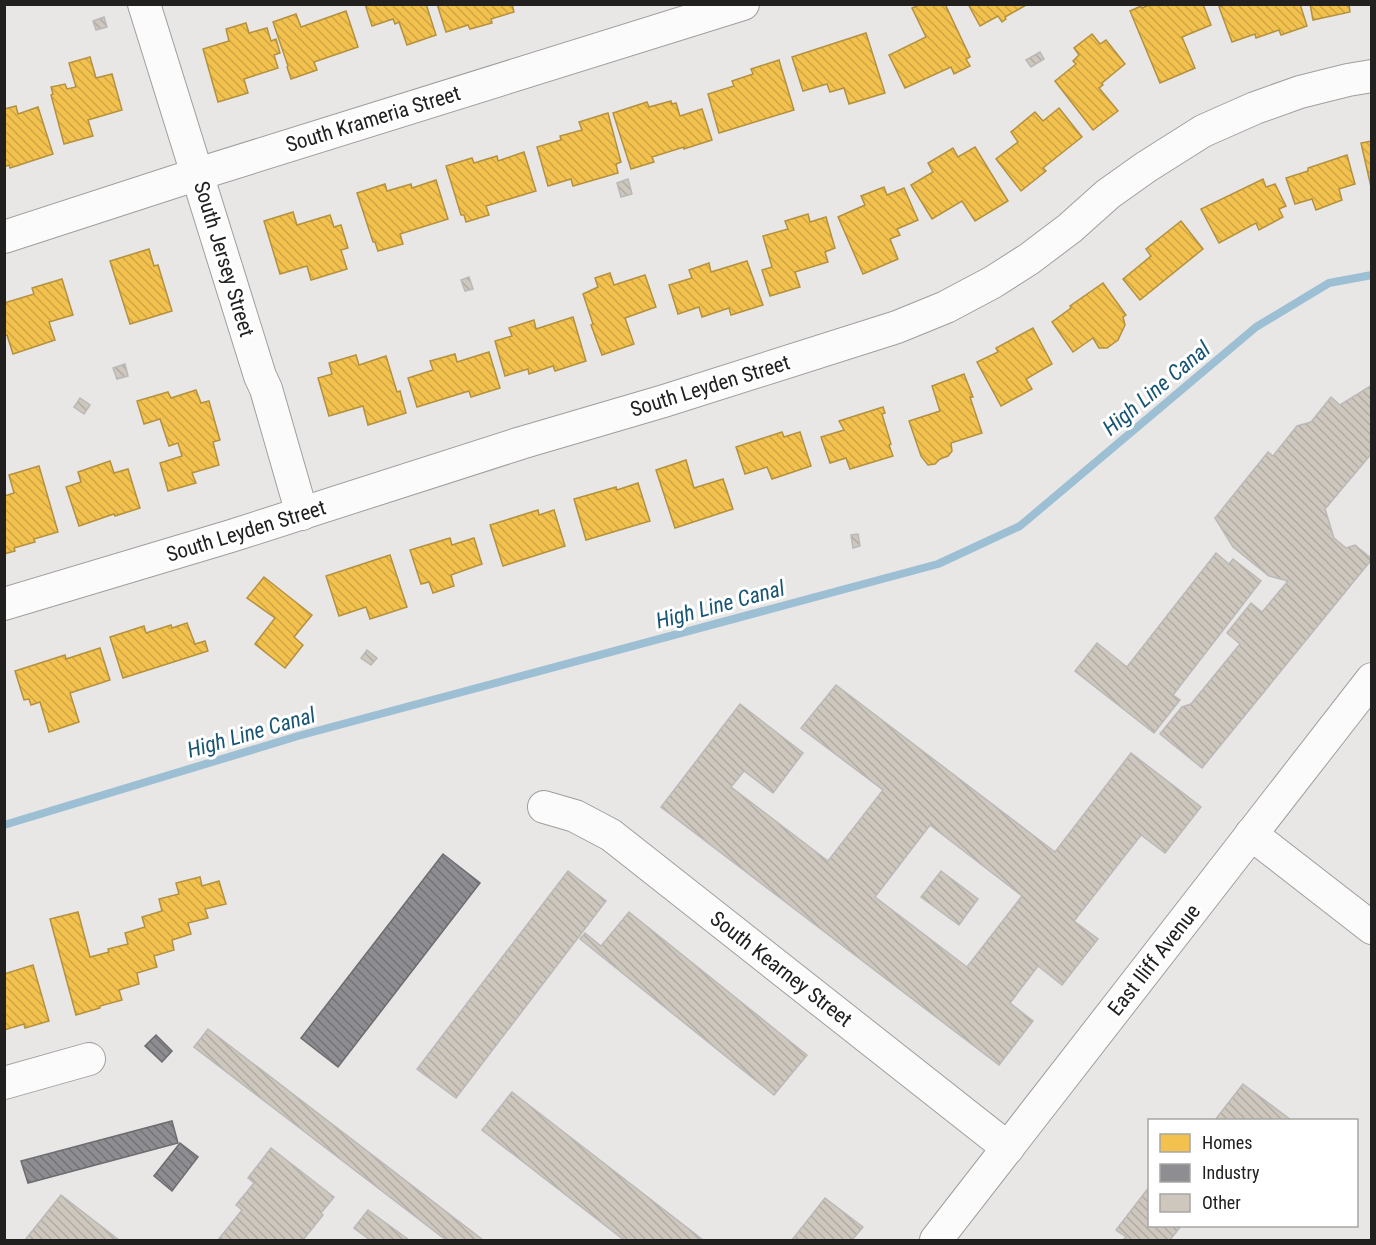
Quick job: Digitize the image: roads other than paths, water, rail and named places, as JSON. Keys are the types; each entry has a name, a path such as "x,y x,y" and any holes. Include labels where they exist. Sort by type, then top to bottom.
{"street":[{"name":"South Jersey Street","path":"144,4 266,389 302,514"},
{"name":"South Krameria Street","path":"4,237 742,4"},
{"name":"South Leyden Street","path":"4,604 302,514 521,443 664,401 897,327 946,307 1029,260 1108,194 1146,166 1203,131 1255,108 1300,92 1371,76"},
{"name":"East Iliff Avenue","path":"936,1240 1371,679"},
{"name":"South Kearney Street","path":"544,807 575,816 611,835 1008,1148"},
{"path":"1251,834 1371,928"},
{"path":"4,1083 89,1059"}],"waterway":[{"name":"High Line Canal","path":"4,825 298,736 938,564 1020,526 1256,327 1329,283 1372,275"}]}
